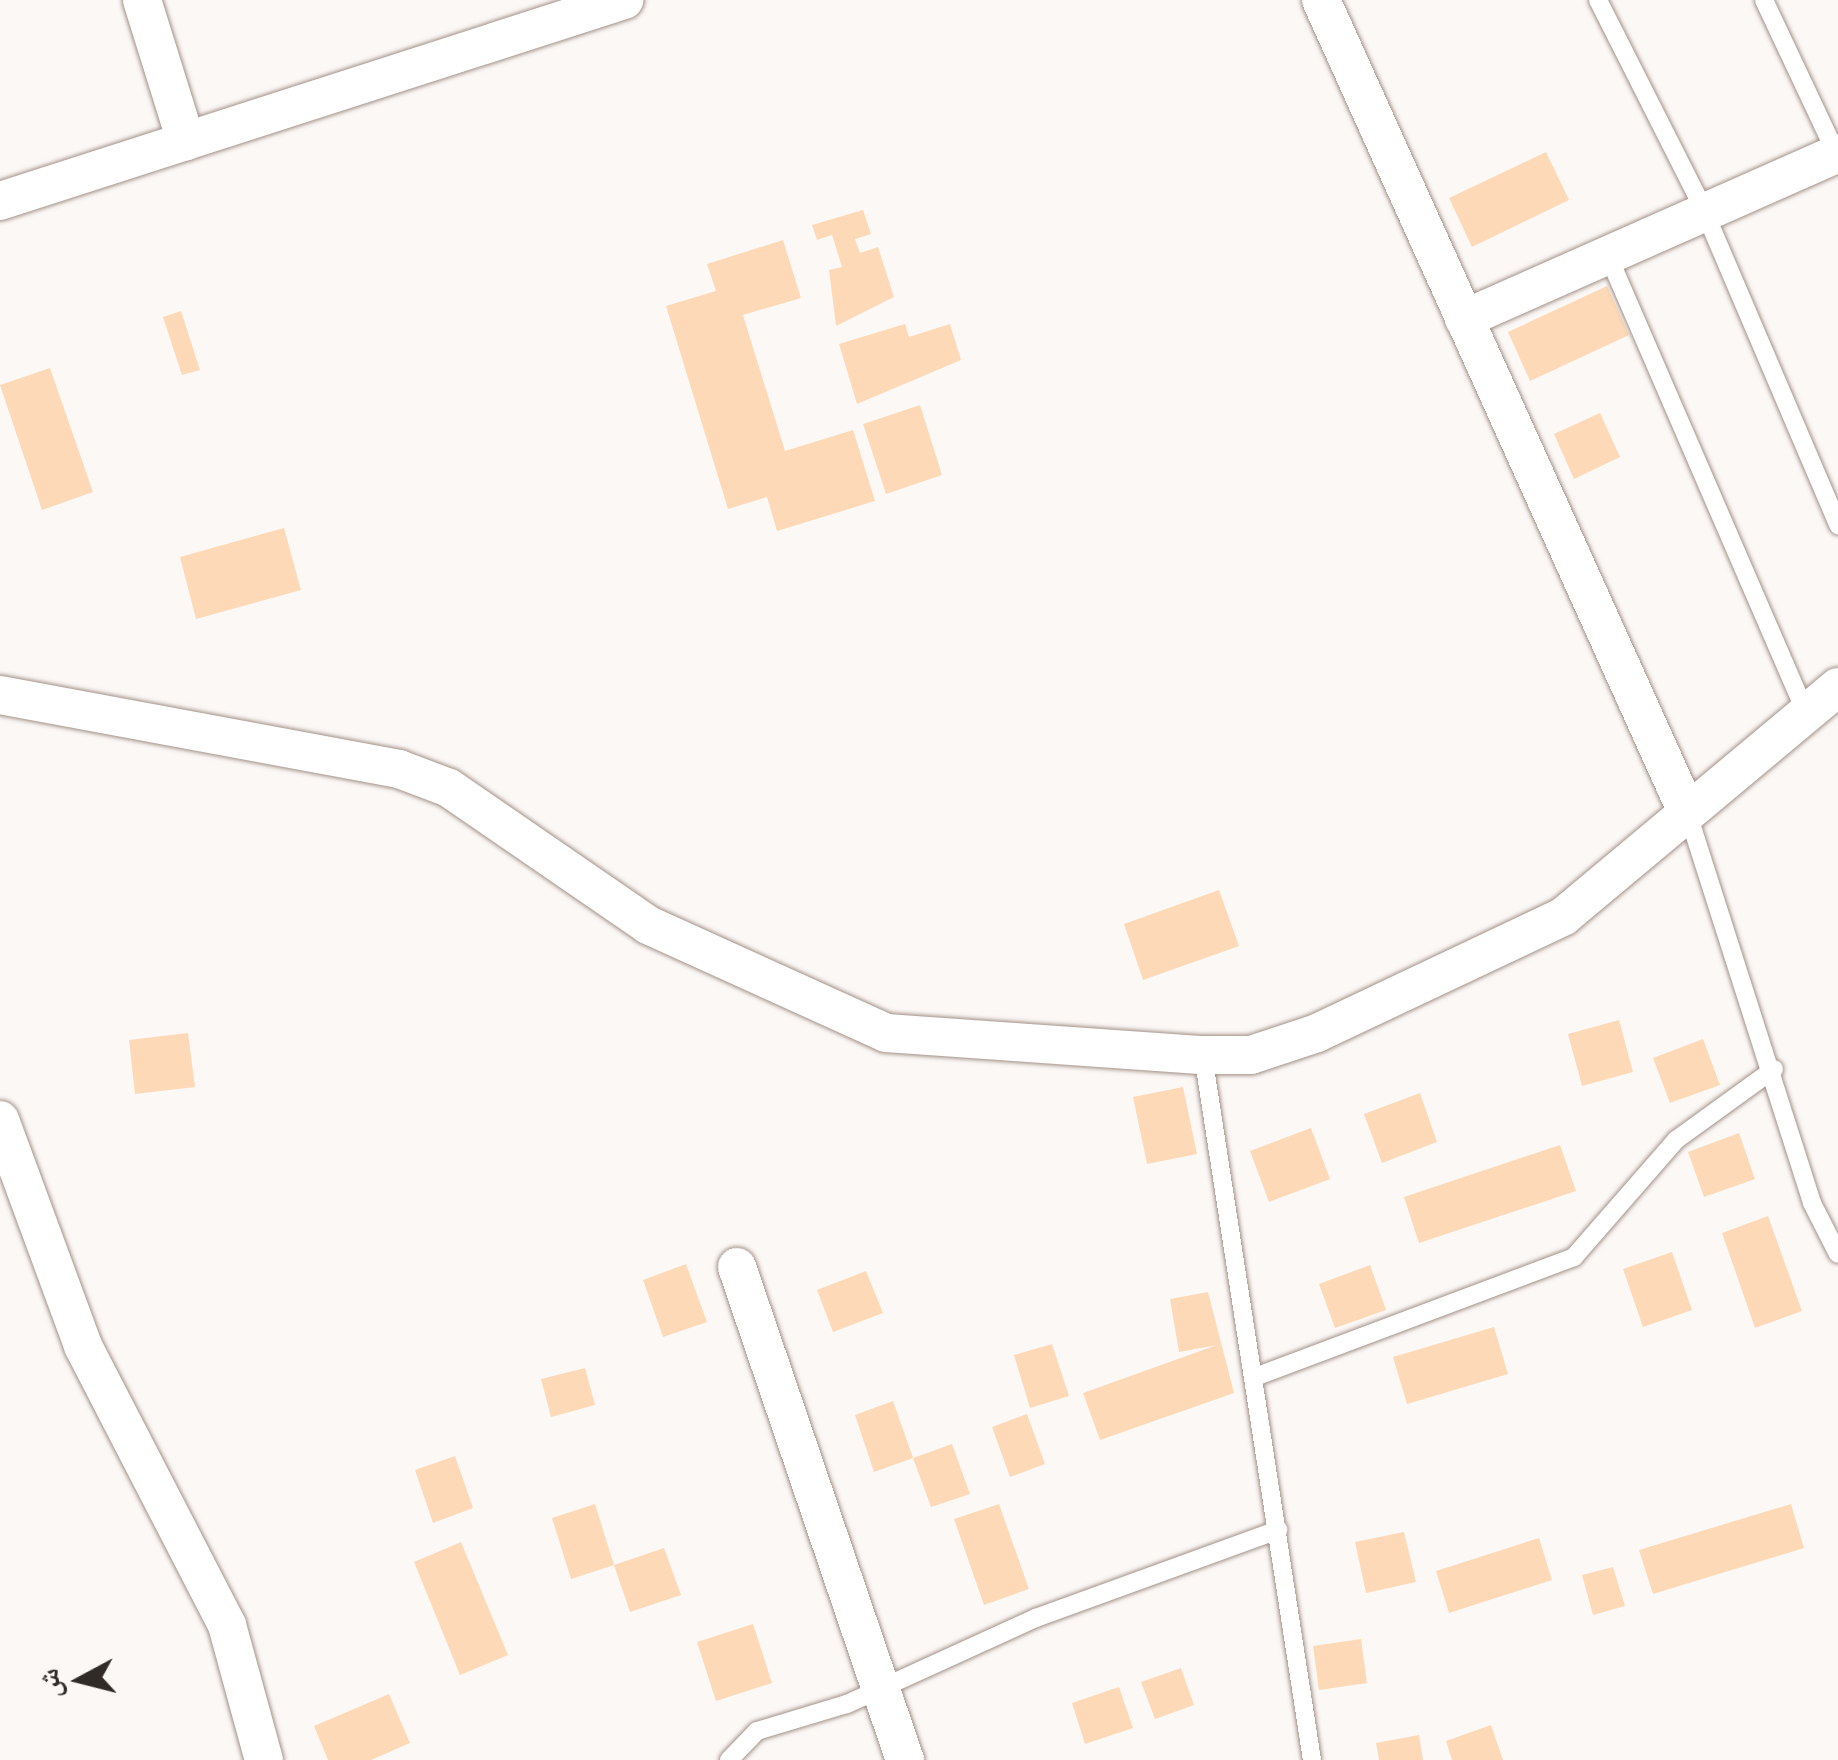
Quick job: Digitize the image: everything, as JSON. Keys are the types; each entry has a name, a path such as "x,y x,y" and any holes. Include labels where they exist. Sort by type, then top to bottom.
{"street":[{"path":"142,0 186,141"},
{"path":"0,201 624,0"},
{"path":"1320,0 1686,810"},
{"path":"1464,319 1703,208 1837,155"},
{"path":"0,695 399,769 449,788 648,925 886,1033 1203,1056 1251,1055 1317,1033 1564,916 1686,810 1838,687"},
{"path":"0,1120 84,1346 227,1624 247,1719 264,1760"},
{"path":"737,1267 905,1760"}],"lane":[{"path":"1598,0 1703,208 1838,525"},
{"path":"1764,0 1837,155"},
{"path":"1606,253 1806,713"},
{"path":"1686,810 1774,1069 1812,1203 1838,1254"},
{"path":"1203,1056 1256,1377 1312,1760"},
{"path":"1256,1377 1574,1257 1676,1140 1774,1069"},
{"path":"729,1760 757,1730 880,1688 1036,1618 1278,1530"},
{"path":"247,1719 277,1760"}],"building":[{"path":"1546,152 1569,200 1472,247 1449,198"},
{"path":"863,210 871,234 855,239 860,253 878,247 894,297 836,326 829,270 842,267 832,235 817,240 812,225"},
{"path":"783,240 801,298 743,315 785,451 853,430 875,501 777,531 767,497 728,509 666,306 716,291 707,264"},
{"path":"1607,286 1629,335 1530,381 1508,332"},
{"path":"181,311 200,370 182,375 163,317"},
{"path":"905,324 909,337 950,324 961,360 857,404 839,344"},
{"path":"50,368 93,492 42,510 0,385"},
{"path":"920,405 942,475 886,494 863,424"},
{"path":"1600,413 1620,457 1574,479 1554,434"},
{"path":"284,528 301,590 196,619 180,557"},
{"path":"1219,890 1239,946 1143,980 1124,924"},
{"path":"1619,1020 1633,1072 1582,1086 1568,1034"},
{"path":"188,1033 195,1087 135,1094 129,1040"},
{"path":"1703,1039 1720,1085 1670,1103 1653,1058"},
{"path":"1183,1087 1197,1154 1147,1164 1133,1097"},
{"path":"1420,1093 1437,1142 1382,1163 1364,1114"},
{"path":"1311,1128 1330,1179 1269,1202 1250,1151"},
{"path":"1739,1133 1755,1179 1704,1197 1688,1152"},
{"path":"1560,1145 1576,1191 1419,1243 1404,1197"},
{"path":"1768,1216 1802,1311 1755,1328 1722,1233"},
{"path":"1672,1252 1692,1310 1643,1327 1623,1269"},
{"path":"686,1264 707,1322 663,1337 643,1280"},
{"path":"1370,1265 1386,1310 1335,1328 1319,1284"},
{"path":"866,1271 883,1313 833,1332 817,1290"},
{"path":"1208,1292 1234,1393 1100,1440 1083,1393 1217,1345 1179,1352 1170,1299"},
{"path":"1494,1327 1508,1374 1407,1404 1393,1357"},
{"path":"1052,1344 1069,1396 1030,1408 1014,1355"},
{"path":"585,1368 595,1405 551,1417 541,1379"},
{"path":"893,1401 913,1458 874,1472 855,1415"},
{"path":"1027,1414 1045,1464 1010,1477 992,1427"},
{"path":"952,1444 970,1494 931,1507 913,1458"},
{"path":"455,1456 473,1508 433,1523 415,1470"},
{"path":"595,1504 614,1565 571,1579 552,1518"},
{"path":"999,1504 1029,1589 984,1605 954,1519"},
{"path":"1791,1504 1804,1548 1653,1594 1639,1550"},
{"path":"1404,1532 1416,1582 1366,1593 1355,1542"},
{"path":"1539,1538 1552,1580 1449,1613 1436,1571"},
{"path":"461,1542 508,1655 460,1675 414,1562"},
{"path":"664,1548 681,1595 630,1612 614,1565"},
{"path":"1613,1567 1625,1606 1593,1615 1582,1575"},
{"path":"753,1624 772,1683 716,1701 697,1642"},
{"path":"1361,1639 1367,1683 1319,1690 1313,1646"},
{"path":"1181,1668 1194,1705 1155,1719 1141,1682"},
{"path":"1119,1687 1133,1728 1085,1744 1072,1703"},
{"path":"389,1694 410,1743 371,1760 328,1760 314,1726"},
{"path":"1491,1725 1503,1760 1452,1760 1446,1741"},
{"path":"1419,1735 1423,1760 1379,1760 1376,1743"}]}
